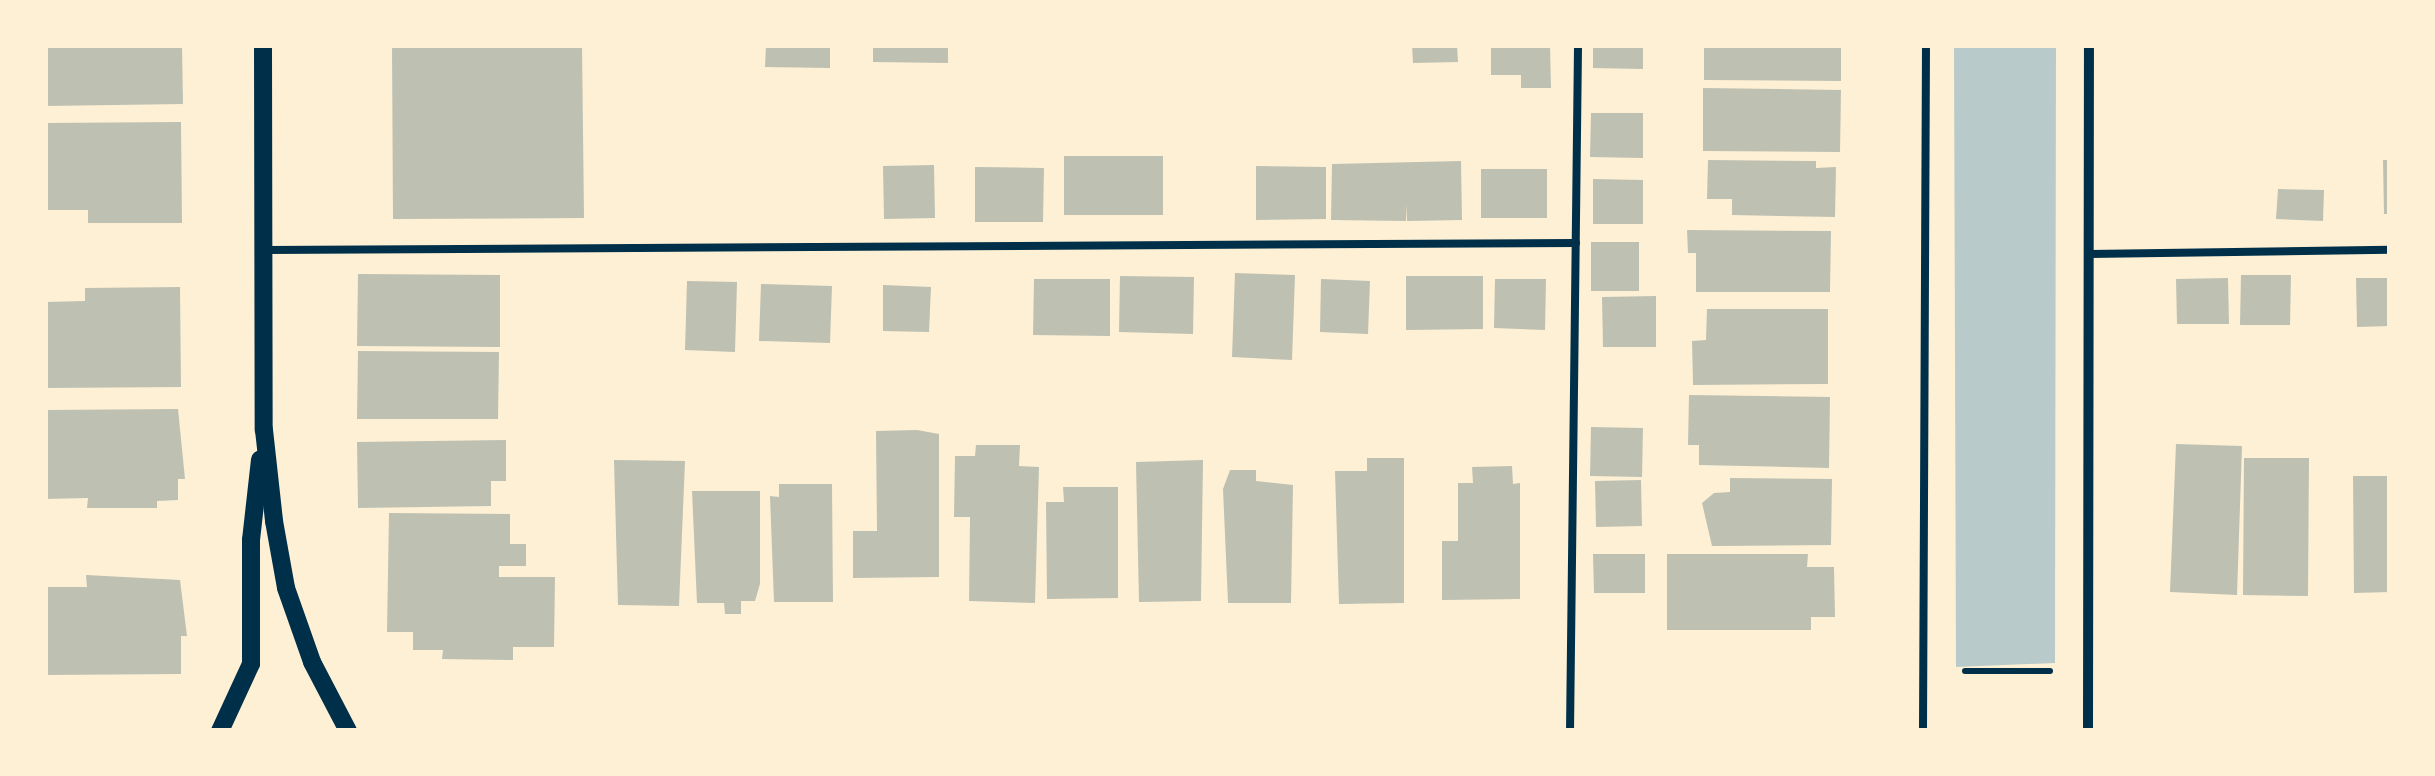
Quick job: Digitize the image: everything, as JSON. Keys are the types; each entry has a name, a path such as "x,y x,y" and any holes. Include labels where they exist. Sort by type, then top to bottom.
{"street":[{"path":"220,731 252,664 251,540 264,430 263,45"},
{"path":"2088,731 2089,45"},
{"path":"264,430 286,588 312,662 348,731"}],"lane":[{"path":"1570,731 1578,45"},
{"path":"1924,731 1926,45"},
{"path":"264,250 1576,243"},
{"path":"2089,254 2390,250"}],"path":[{"path":"1965,671 2050,671"}],"shaded area":[{"path":"1954,45 2056,45 2055,663 1956,667"}],"building":[{"path":"45,45 182,45 183,104 45,106"},
{"path":"392,45 582,45 584,218 393,219"},
{"path":"766,45 830,45 830,68 765,67"},
{"path":"873,45 948,45 948,63 873,62"},
{"path":"1412,45 1457,45 1458,62 1413,63"},
{"path":"1491,45 1550,45 1551,88 1521,88 1521,75 1491,75"},
{"path":"1593,45 1643,45 1643,69 1593,68"},
{"path":"1704,45 1841,45 1841,81 1704,80"},
{"path":"1703,88 1841,90 1840,152 1703,151"},
{"path":"1591,113 1643,113 1643,158 1590,157"},
{"path":"181,122 182,223 88,223 88,210 45,210 45,123"},
{"path":"1064,156 1163,156 1163,215 1064,215"},
{"path":"1708,160 1816,161 1816,168 1836,167 1835,217 1732,215 1732,199 1707,199"},
{"path":"2383,160 2390,160 2390,214 2384,214"},
{"path":"1461,161 1462,220 1407,221 1406,204 1406,221 1331,220 1332,164"},
{"path":"934,165 935,218 884,219 883,166"},
{"path":"1256,166 1326,167 1326,219 1256,220"},
{"path":"975,167 1044,168 1043,222 975,222"},
{"path":"1481,169 1547,169 1547,218 1481,218"},
{"path":"1593,179 1643,180 1643,224 1593,224"},
{"path":"2278,189 2324,190 2323,221 2276,219"},
{"path":"1687,230 1831,231 1830,292 1696,292 1696,253 1688,253"},
{"path":"1591,242 1639,242 1639,291 1591,291"},
{"path":"1235,273 1295,275 1292,360 1232,357"},
{"path":"358,274 500,275 500,347 357,346"},
{"path":"2241,275 2291,275 2290,325 2240,325"},
{"path":"1120,276 1194,277 1193,334 1119,332"},
{"path":"1406,276 1483,276 1483,329 1406,330"},
{"path":"2228,278 2229,324 2177,324 2176,279"},
{"path":"2356,278 2390,278 2390,326 2357,327"},
{"path":"1034,279 1110,279 1110,336 1033,335"},
{"path":"1321,279 1370,281 1368,334 1320,332"},
{"path":"1495,279 1546,279 1545,330 1494,328"},
{"path":"687,281 737,282 735,352 685,350"},
{"path":"761,284 832,286 830,343 759,341"},
{"path":"883,285 931,287 929,332 883,331"},
{"path":"180,287 181,387 45,388 45,302 85,301 85,288"},
{"path":"1656,296 1656,347 1603,347 1602,297"},
{"path":"1707,309 1828,309 1828,384 1693,385 1692,341 1706,340"},
{"path":"358,351 499,352 498,419 357,419"},
{"path":"1689,395 1830,397 1829,468 1699,465 1699,445 1688,445"},
{"path":"178,409 185,479 178,479 178,500 157,501 157,508 87,508 88,498 45,499 45,410"},
{"path":"1591,427 1643,428 1642,477 1590,476"},
{"path":"876,431 939,434 939,577 853,578 853,531 877,531"},
{"path":"506,440 506,481 491,481 491,506 358,508 357,442"},
{"path":"2176,444 2242,446 2237,595 2170,592"},
{"path":"976,445 1020,445 1019,466 1039,467 1035,603 969,601 970,517 954,517 955,456 975,456"},
{"path":"1367,458 1404,458 1404,603 1339,604 1335,471 1367,471"},
{"path":"2244,458 2309,458 2308,596 2243,595"},
{"path":"614,460 685,461 679,606 618,605"},
{"path":"1203,460 1201,601 1139,602 1136,462"},
{"path":"1512,466 1513,484 1520,483 1520,599 1442,600 1442,541 1458,541 1458,483 1473,483 1472,467"},
{"path":"1230,470 1256,470 1256,481 1293,485 1291,603 1228,603 1223,489"},
{"path":"2353,476 2390,476 2390,592 2354,593"},
{"path":"1730,478 1832,479 1831,545 1712,546 1702,503 1714,493 1730,492"},
{"path":"1641,480 1642,526 1596,527 1595,481"},
{"path":"779,484 832,484 833,602 774,602 770,496 779,497"},
{"path":"1063,487 1118,487 1118,598 1047,599 1046,502 1064,502"},
{"path":"692,491 760,491 760,584 755,601 741,601 741,614 725,614 724,603 697,603"},
{"path":"389,513 510,514 510,544 526,544 526,566 499,566 499,577 555,577 554,647 513,647 513,660 442,659 443,650 413,650 413,632 387,632"},
{"path":"1593,554 1645,554 1645,593 1594,593"},
{"path":"1667,554 1808,554 1807,567 1834,567 1835,617 1811,617 1811,630 1667,630"},
{"path":"86,575 180,580 187,636 181,636 181,674 45,675 45,587 87,587"}]}
